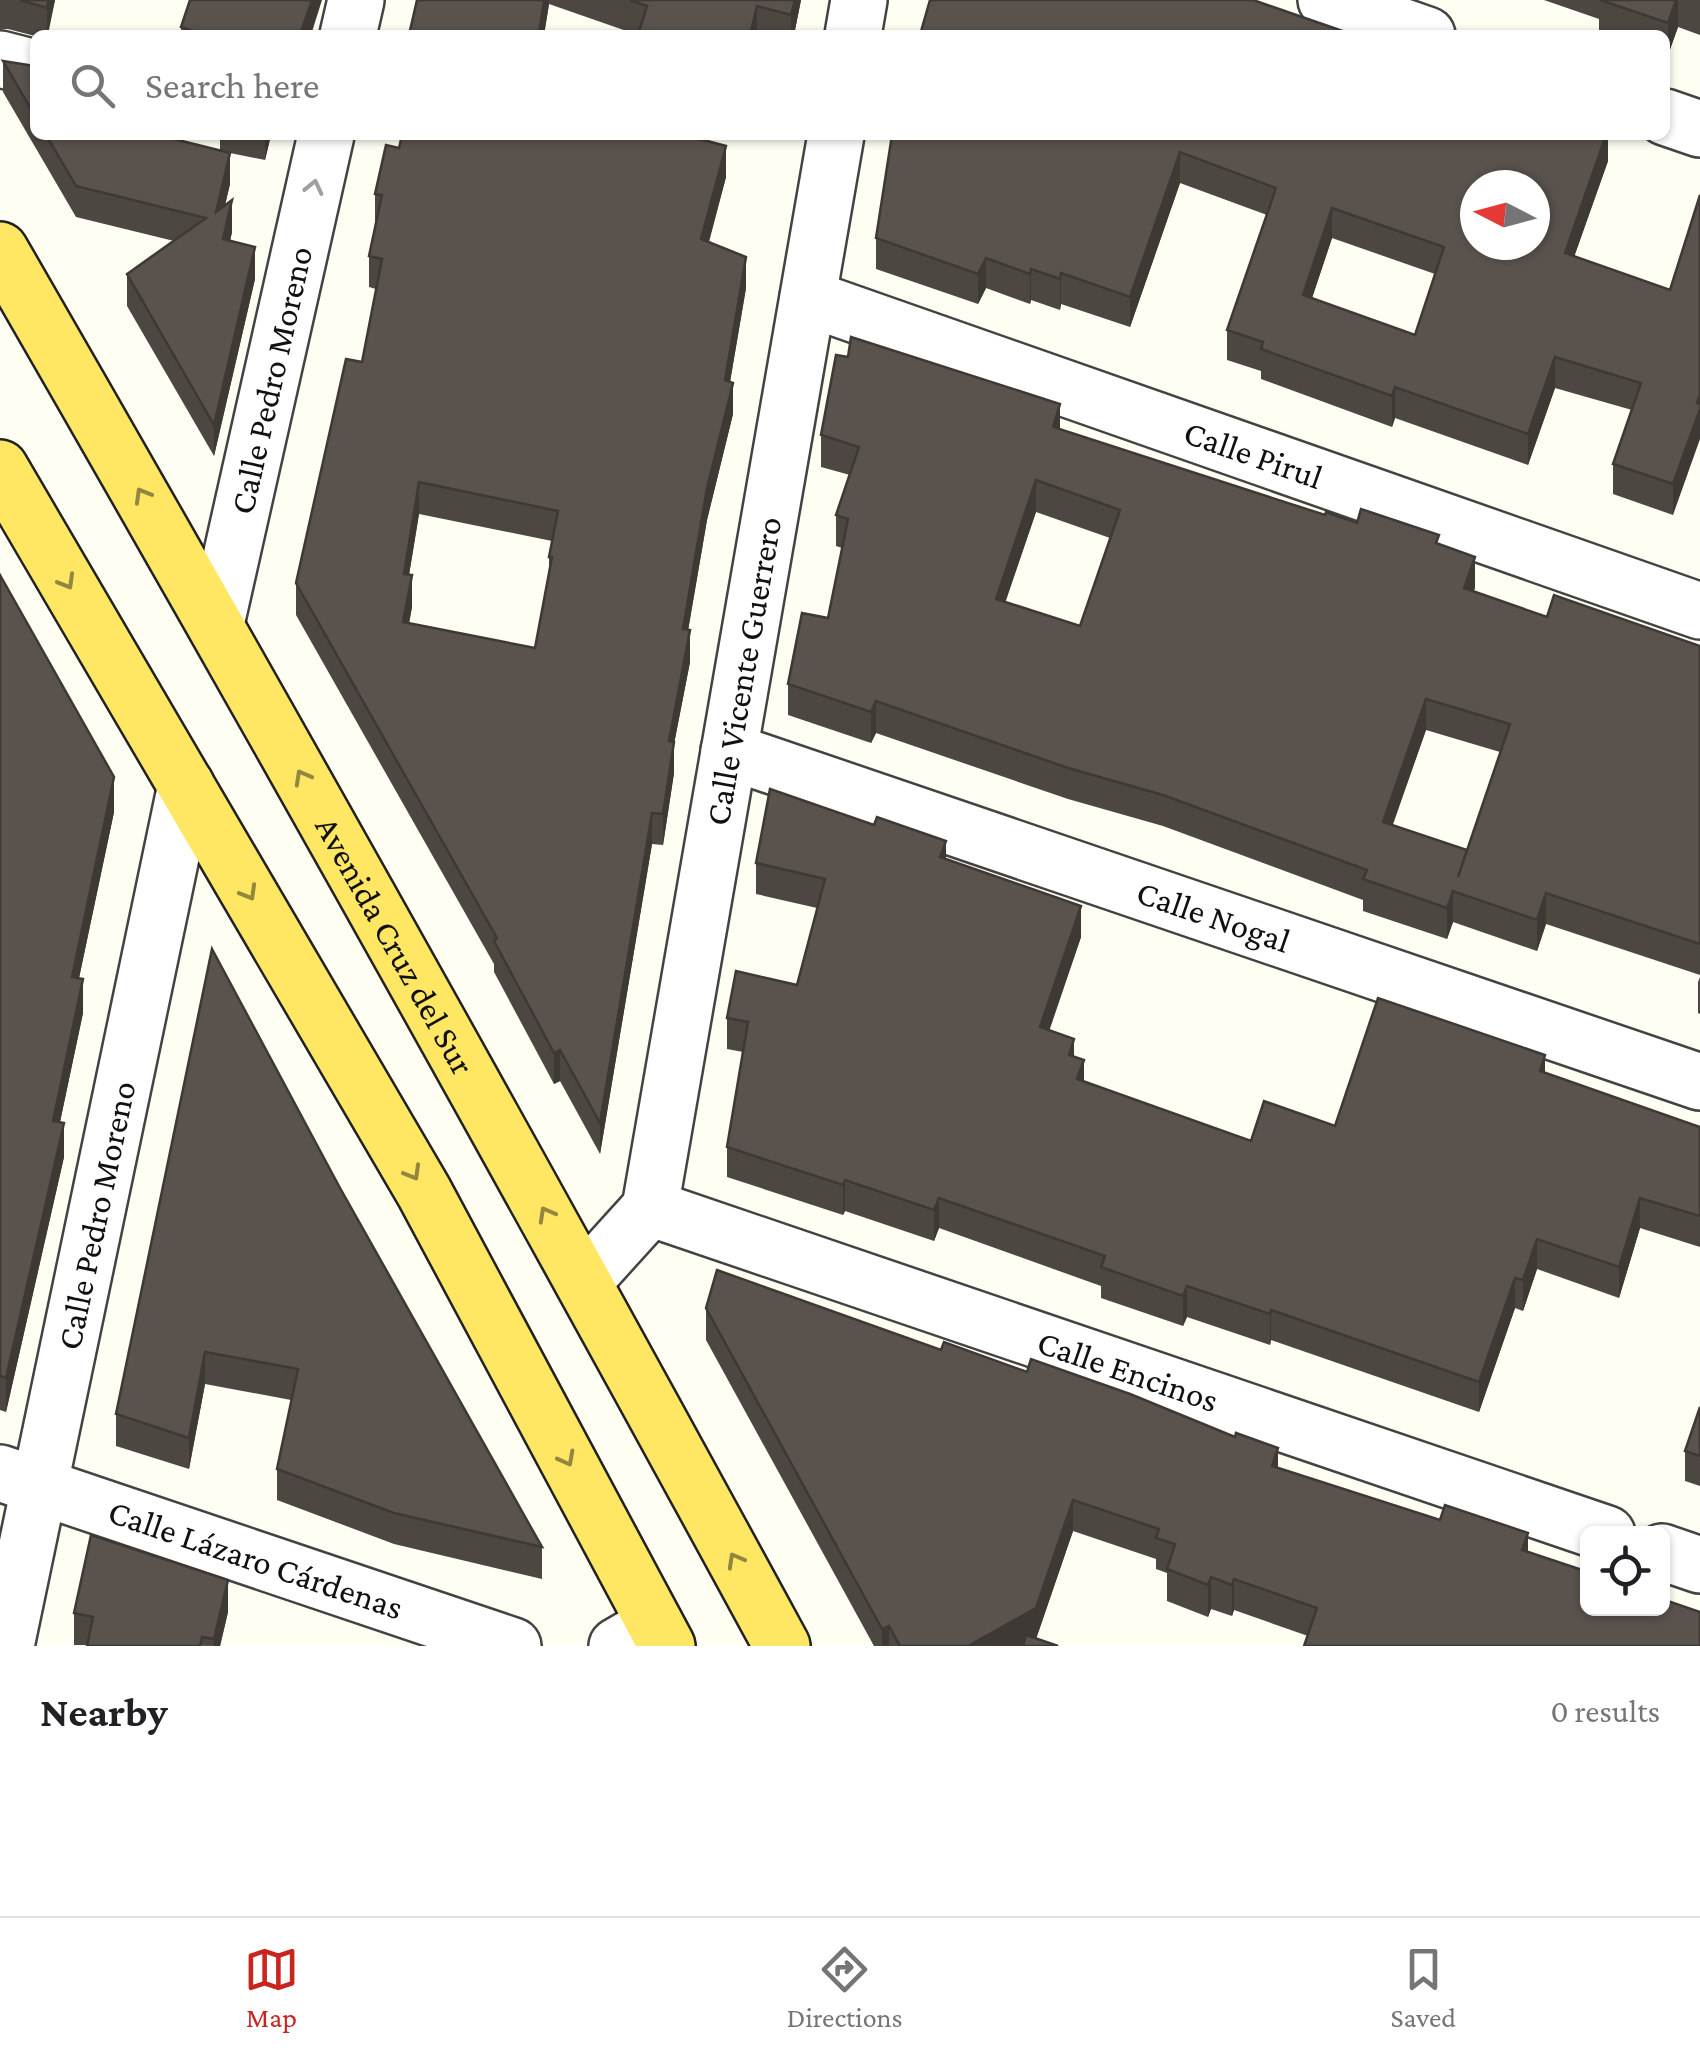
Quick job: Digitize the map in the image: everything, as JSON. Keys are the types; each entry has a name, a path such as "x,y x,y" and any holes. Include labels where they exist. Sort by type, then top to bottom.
{"main road":[{"name":"Avenida Cruz del Sur","path":"0,250 216,624 584,1282 782,1646"},
{"path":"0,468 424,1192 646,1639"}],"street":[{"path":"349,30 356,0"},
{"path":"854,30 859,0"},
{"path":"1326,0 1413,30"},
{"path":"0,58 30,67"},
{"path":"1670,119 1700,130"},
{"name":"Calle Pedro Moreno","path":"216,624 325,140"},
{"name":"Calle Vicente Guerrero","path":"650,1208 835,140"},
{"name":"Calle Pirul","path":"808,298 1700,611"},
{"name":"Calle Nogal","path":"729,751 1700,1082"},
{"name":"Calle Pedro Moreno","path":"6,1646 20,1480 186,785"},
{"path":"584,1282 650,1208"},
{"name":"Calle Encinos","path":"650,1208 1584,1526"},
{"name":"Calle Lázaro Cárdenas","path":"20,1480 513,1646"},
{"path":"1670,1555 1700,1565"}],"building":[{"path":"20,0 48,0 47,8"},
{"path":"190,0 312,0 302,30 181,27"},
{"path":"417,0 544,0 540,30 410,30"},
{"path":"630,0 795,0 791,15 757,6 751,30 640,30 647,6"},
{"path":"930,0 1253,0 1340,30 921,30"},
{"path":"1600,0 1676,0 1668,23"},
{"path":"3,61 30,65 30,107"},
{"path":"49,140 178,140 230,153 216,212 232,200 223,239 255,247 214,425 127,274 206,218 76,186"},
{"path":"401,140 703,140 726,146 701,239 746,257 725,380 733,383 707,488 683,629 690,630 669,741 674,742 663,814 652,813 600,1123 560,1050 554,1053 494,941 497,938 296,583 346,359 362,362 382,259 369,256 382,195 375,194 386,145 399,148","holes":["419,482 558,511 535,648 403,622 412,575 404,574"]},
{"path":"891,140 1604,140 1565,253 1670,290 1700,195 1700,409 1673,484 1613,464 1641,383 1555,357 1528,434 1395,387 1392,396 1261,349 1263,342 1227,330 1276,188 1180,152 1130,297 1061,273 1060,279 1031,269 1030,274 986,258 978,274 876,238","holes":["1332,208 1444,247 1415,335 1303,295"]},
{"path":"851,337 1060,404 1053,427 1325,515 1326,512 1357,523 1361,509 1439,535 1436,543 1475,557 1464,588 1547,617 1554,595 1700,646 1700,944 1546,893 1537,920 1453,891 1447,908 1363,879 1367,870 1163,795 1068,768 876,701 871,712 788,684 802,613 828,618 848,519 836,515 859,447 821,435 836,355 848,357","holes":["1036,480 1120,510 1080,626 996,599","1426,699 1510,724 1458,877 1467,850 1383,822"]},
{"path":"0,575 114,777 72,977 83,979 53,1121 64,1123 6,1378 0,1376"},
{"path":"770,789 874,825 877,817 946,841 940,857 1081,906 1040,1027 1074,1039 1069,1055 1084,1060 1077,1079 1251,1141 1264,1101 1335,1126 1378,998 1545,1055 1540,1071 1700,1127 1700,1216 1640,1198 1619,1267 1537,1239 1523,1280 1515,1278 1479,1382 1271,1310 1270,1314 1187,1286 1183,1296 1101,1267 1105,1256 939,1198 934,1210 727,1147 748,1022 727,1018 736,971 797,985 825,879 756,863"},
{"path":"212,949 340,1188 542,1547 394,1513 277,1469 298,1369 205,1352 189,1438 116,1414"},
{"path":"717,1270 941,1350 944,1342 1027,1372 1031,1359 1235,1437 1236,1433 1278,1448 1272,1466 1440,1520 1445,1505 1528,1533 1522,1550 1580,1569 1580,1616 1670,1616 1670,1602 1700,1612 1700,1646 1304,1646 1317,1608 1234,1579 1232,1585 1211,1577 1208,1585 1167,1569 1175,1544 1156,1538 1159,1529 1073,1500 1036,1608 968,1646 900,1646 889,1626 882,1629 706,1308"},
{"path":"1700,1407 1700,1456 1685,1451"},
{"path":"91,1535 228,1580 214,1639 202,1637 200,1646 87,1646 93,1617 74,1613"},
{"path":"1026,1635 1058,1646 1023,1646"}]}
